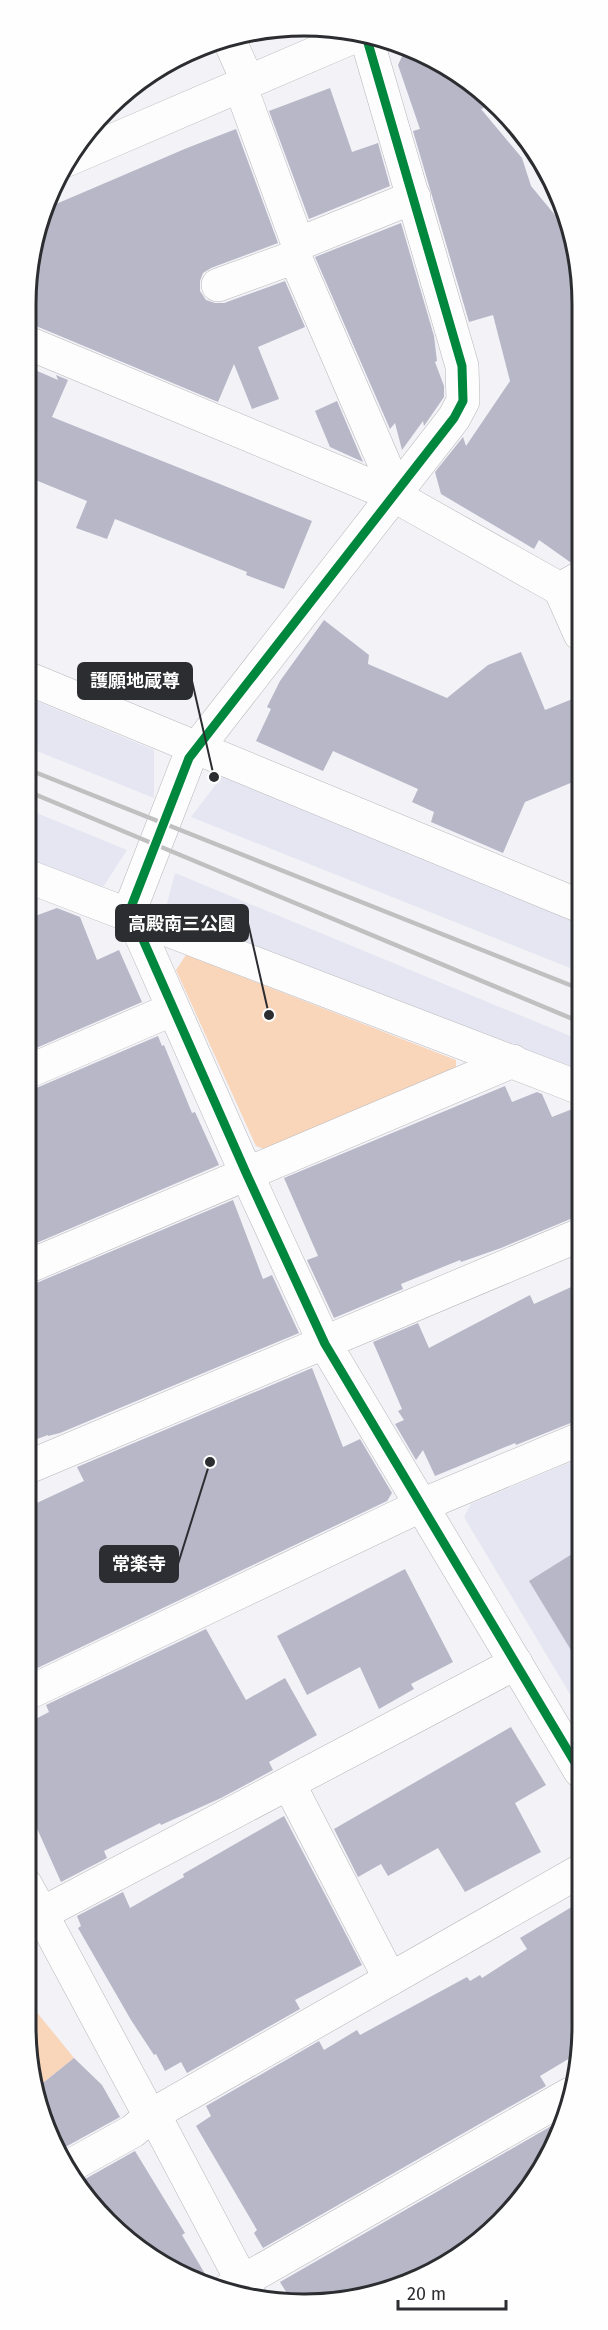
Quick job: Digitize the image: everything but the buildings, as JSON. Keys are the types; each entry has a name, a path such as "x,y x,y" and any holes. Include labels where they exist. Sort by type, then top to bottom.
{"street":[{"path":"82,154 347,39"},
{"path":"128,915 189,758 454,418 463,401 462,366 368,44"},
{"path":"231,46 296,250 385,465 393,495"},
{"path":"218,285 414,197"},
{"path":"36,346 393,495 570,584"},
{"path":"36,682 572,903"},
{"path":"36,880 572,1085"},
{"path":"128,915 140,933 325,1344 572,1758"},
{"path":"36,1068 173,1009"},
{"path":"36,1263 513,1061"},
{"path":"36,1464 572,1238"},
{"path":"36,1689 422,1505 572,1442"},
{"path":"41,1914 516,1663"},
{"path":"289,1784 390,1979"},
{"path":"74,2164 133,2131 150,2115 572,1876"},
{"path":"36,1904 150,2115 160,2126 239,2286"},
{"path":"242,2287 562,2099"}],"shaded area":[{"path":"36,701 154,750 154,798 36,751"},
{"path":"223,775 572,921 572,969 191,817"},
{"path":"36,813 127,850 103,887 36,861"},
{"path":"175,873 572,1037 572,1067 165,911"},
{"path":"186,955 456,1060 456,1069 272,1152 256,1146 176,970"},
{"path":"572,1461 572,1698 464,1517 471,1504"},
{"path":"36,2011 74,2058 42,2084 38,2061"}],"railway":[{"path":"36,773 572,986"},
{"path":"36,795 572,1019"}],"cycle path":[{"path":"368,44 462,366 463,401 454,418 189,758 128,915 140,933 325,1344 572,1758"}],"place":[{"name":"護願地蔵尊","path":"214,777"},
{"name":"高殿南三公園","path":"269,1015"},
{"name":"常楽寺","path":"210,1462"}]}
